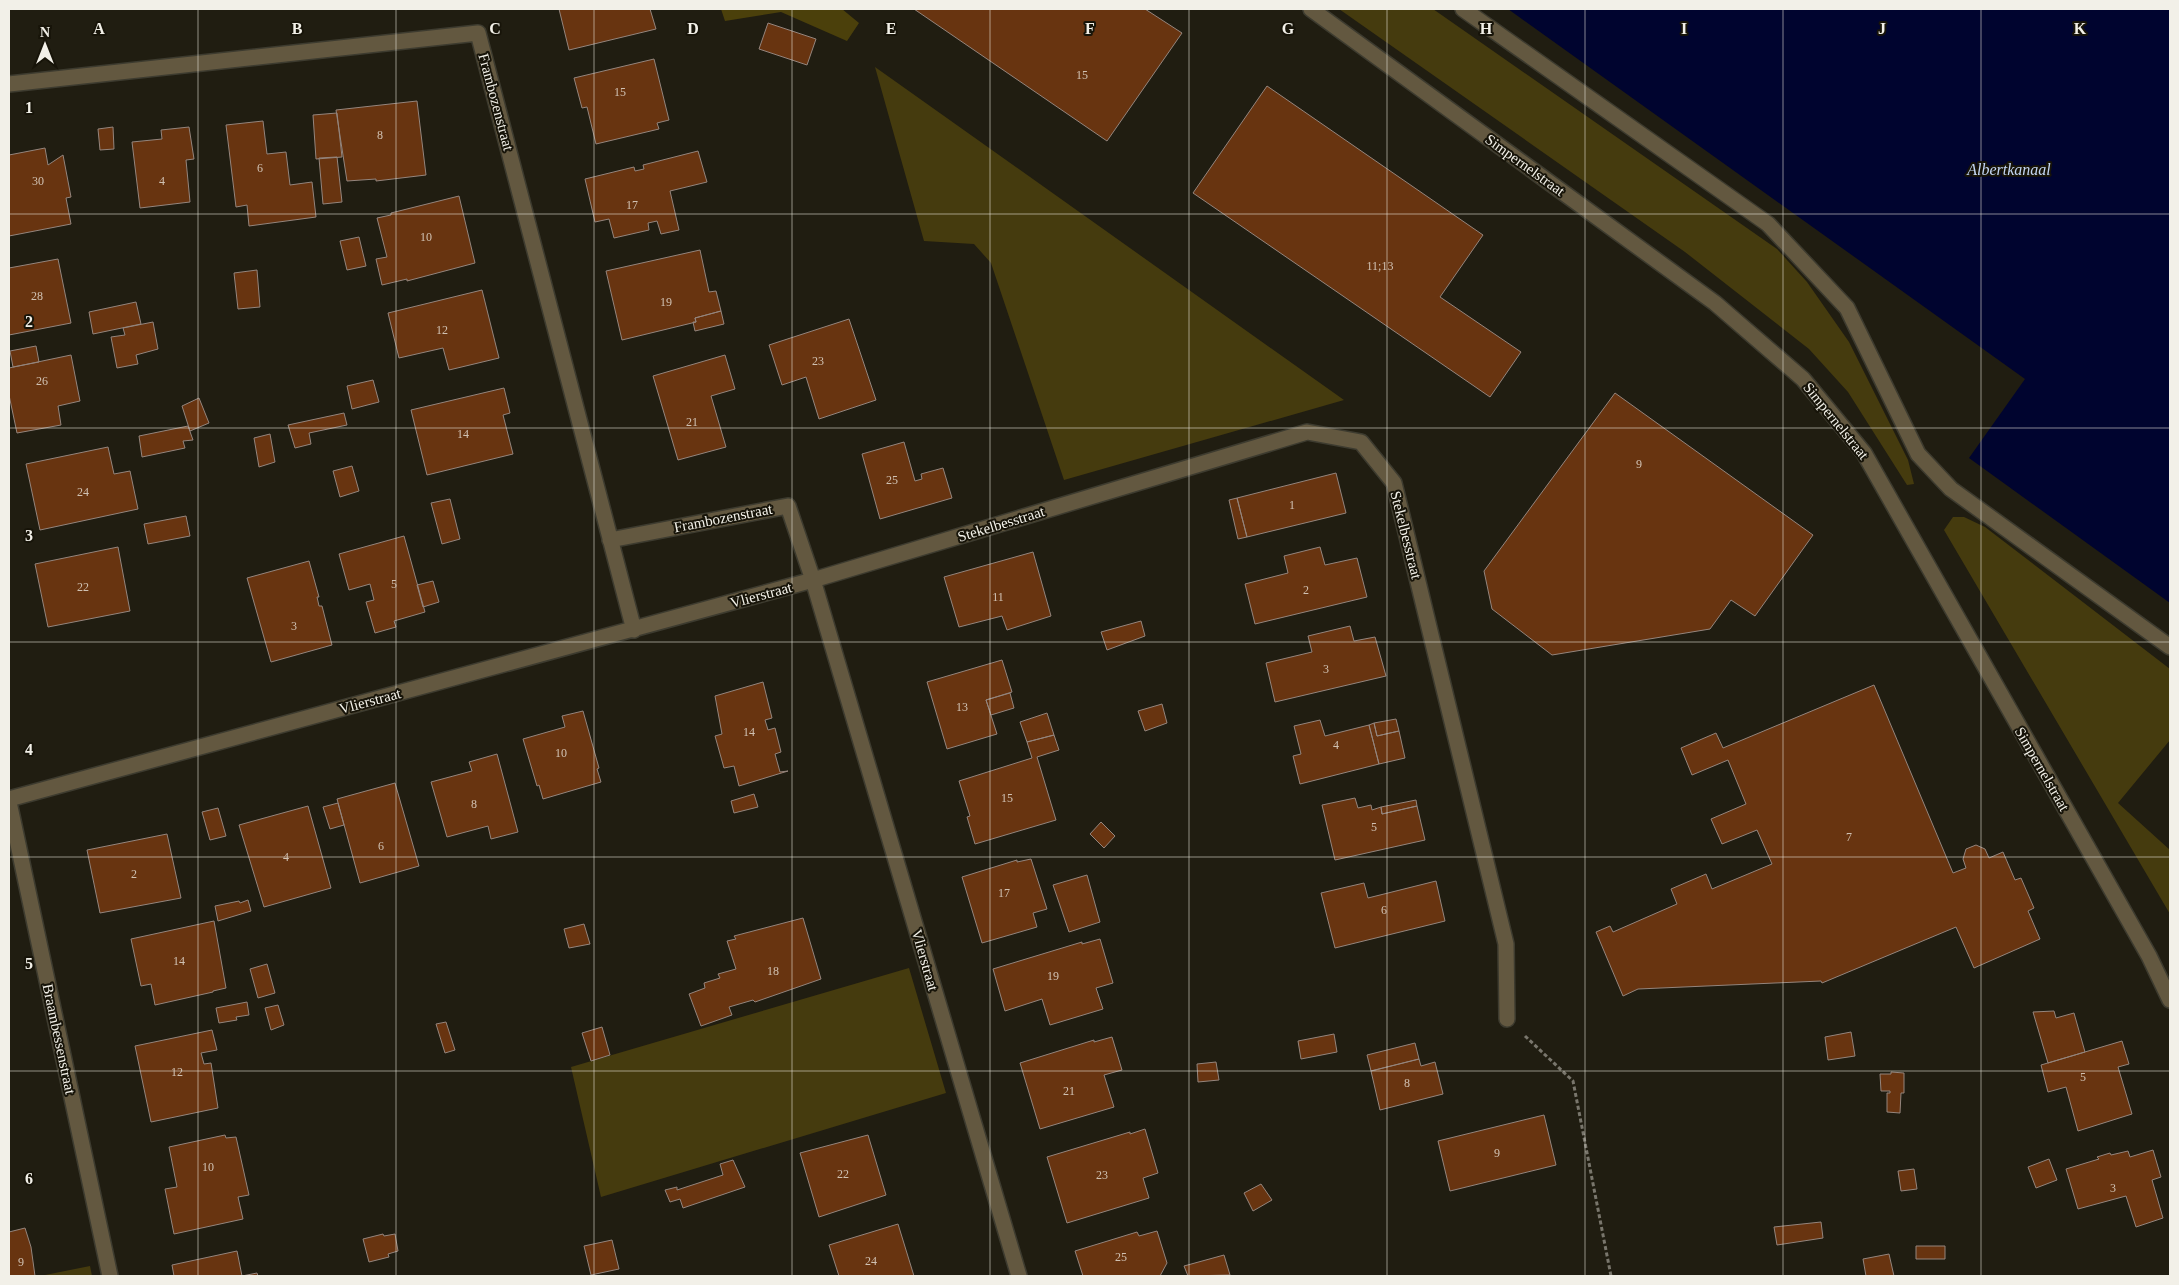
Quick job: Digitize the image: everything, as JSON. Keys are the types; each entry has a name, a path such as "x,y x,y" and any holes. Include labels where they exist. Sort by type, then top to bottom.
{"street":[{"name":"Simpernelstraat","path":"1312,9 1715,303 1803,379 1864,453 2148,956 2170,1000"},
{"path":"1463,9 1768,224 1847,308 1918,454 1951,489 2170,647"},
{"name":"Frambozenstraat","path":"9,84 478,33 634,630"},
{"name":"Stekelbesstraat","path":"813,580 1307,432 1360,442 1394,483 1506,944 1507,1019"},
{"name":"Frambozenstraat","path":"610,540 788,506 813,580"},
{"name":"Vlierstraat","path":"9,800 813,580 1019,1276"},
{"name":"Braambessenstraat","path":"9,800 110,1276"}],"path":[{"path":"1507,1019 1573,1081 1611,1276"}],"shaded area":[{"path":"721,9 842,9 859,23 847,41 781,12 725,21"},
{"path":"1339,9 1433,9 1777,249 1807,282 1849,342 1908,460 1914,484 1907,485 1848,392 1809,349 1685,252"},
{"path":"875,67 1344,400 1064,480 991,263 974,244 924,241"},
{"path":"1953,517 1964,517 1985,527 2170,669 2170,740 2118,803 2170,850 2170,914 1944,530"},
{"path":"909,968 946,1093 601,1197 571,1067"},
{"path":"90,1266 92,1276 40,1276"}],"water":[{"name":"Albertkanaal","path":"1508,9 2170,9 2170,603 1969,458 2025,379"}],"building":[{"path":"559,9 650,9 656,29 569,50"},
{"path":"914,9 1145,9 1182,33 1107,141"},
{"path":"768,23 816,39 807,65 759,49"},
{"path":"654,59 669,120 657,123 659,129 596,144 587,107 582,108 574,78"},
{"path":"1267,86 1483,235 1440,297 1521,352 1490,397 1193,193"},
{"path":"417,101 426,175 376,181 376,179 347,181 336,110"},
{"path":"337,113 342,157 316,159 313,115"},
{"path":"263,121 267,154 286,152 290,185 312,182 316,217 249,226 247,205 236,207 226,125"},
{"path":"113,127 114,149 100,150 98,129"},
{"path":"189,127 194,159 186,160 190,202 140,208 132,142 162,139 161,130"},
{"path":"45,148 48,165 63,155 71,197 66,198 71,224 9,236 9,155"},
{"path":"698,151 707,182 670,191 679,230 661,234 657,221 648,223 649,230 614,238 609,219 595,222 585,179 634,167 635,171 644,169 643,165"},
{"path":"337,157 342,202 323,204 319,158"},
{"path":"459,196 475,263 407,281 407,279 382,285 376,259 387,257 377,218"},
{"path":"359,237 366,266 347,270 340,241"},
{"path":"700,250 709,292 716,291 721,311 695,318 696,322 622,340 606,271"},
{"path":"58,259 71,323 9,335 9,268"},
{"path":"257,270 260,307 238,309 234,273"},
{"path":"482,290 499,358 449,370 443,348 399,358 388,313"},
{"path":"136,302 141,324 93,334 89,312"},
{"path":"721,311 724,324 695,331 693,322 696,322 695,318"},
{"path":"849,319 876,400 819,419 806,377 782,385 769,345"},
{"path":"153,322 158,349 136,355 138,364 117,368 111,337 125,335 123,328"},
{"path":"36,346 39,362 13,367 10,351"},
{"path":"71,355 80,401 58,406 61,425 17,433 9,395 9,368"},
{"path":"725,355 735,389 711,396 726,447 678,460 653,376"},
{"path":"373,380 379,402 352,409 347,386"},
{"path":"504,388 510,413 503,415 513,454 427,475 411,410"},
{"path":"1615,393 1813,535 1755,616 1731,600 1710,629 1552,655 1492,609 1484,571"},
{"path":"199,398 209,423 190,431 182,406"},
{"path":"344,413 347,425 309,433 311,444 295,448 288,425"},
{"path":"188,426 193,440 183,441 185,448 142,457 139,436"},
{"path":"270,434 275,462 259,467 254,438"},
{"path":"904,442 915,481 922,479 921,474 943,468 952,498 880,519 862,454"},
{"path":"108,447 114,474 130,471 138,509 40,530 26,464"},
{"path":"352,466 359,491 340,497 333,471"},
{"path":"1336,473 1346,513 1247,537 1237,498"},
{"path":"1237,498 1247,537 1238,539 1229,500"},
{"path":"450,499 460,539 442,544 431,503"},
{"path":"186,516 190,536 148,544 144,524"},
{"path":"404,536 425,612 394,621 396,627 375,633 366,602 374,600 370,584 349,590 339,554"},
{"path":"118,547 130,611 48,627 35,564"},
{"path":"1320,547 1325,565 1357,558 1367,597 1255,624 1245,584 1288,573 1284,556"},
{"path":"1033,552 1051,616 1007,630 1002,616 959,627 944,577"},
{"path":"309,561 319,597 317,597 319,606 322,606 332,645 271,662 247,578"},
{"path":"433,581 439,602 423,607 417,585"},
{"path":"1141,621 1145,636 1107,650 1101,632"},
{"path":"1350,626 1354,641 1375,637 1386,676 1275,702 1266,663 1312,652 1308,636"},
{"path":"1002,660 1012,692 986,700 997,734 947,749 927,682"},
{"path":"763,682 772,718 765,720 768,730 775,728 781,752 775,754 780,772 788,771 739,786 734,766 724,768 715,736 722,734 715,696"},
{"path":"1874,685 1953,873 1966,868 1963,859 1966,849 1976,845 1985,849 1989,858 2003,852 2015,880 2021,878 2034,908 2028,911 2040,939 1974,968 1956,927 1822,983 1821,981 1638,989 1623,996 1596,932 1610,926 1613,932 1677,904 1671,889 1706,874 1712,889 1772,864 1757,830 1722,844 1711,819 1746,804 1728,760 1692,775 1681,748 1716,733 1723,748"},
{"path":"1010,693 1014,708 991,715 986,700"},
{"path":"1162,704 1167,723 1145,731 1138,711"},
{"path":"583,711 599,768 597,769 601,782 543,799 539,785 537,786 523,739 565,727 562,716"},
{"path":"1047,713 1054,735 1027,742 1020,722"},
{"path":"1396,719 1399,731 1377,736 1374,723"},
{"path":"1320,720 1325,736 1369,725 1379,764 1300,784 1293,756 1301,754 1294,726"},
{"path":"1374,723 1377,736 1399,731 1405,758 1379,764 1369,725"},
{"path":"1054,735 1059,750 1037,757 1056,820 975,844 967,817 970,816 959,781 1032,758 1027,742"},
{"path":"497,754 518,832 491,839 488,826 447,837 431,782 472,771 469,762"},
{"path":"395,783 419,866 360,883 337,799"},
{"path":"754,794 758,807 734,813 731,801"},
{"path":"1355,798 1358,808 1371,805 1372,810 1381,807 1382,814 1417,806 1425,840 1335,860 1322,805"},
{"path":"1416,800 1417,806 1382,814 1381,807"},
{"path":"338,803 344,825 330,829 323,807"},
{"path":"308,806 331,888 264,907 239,825"},
{"path":"218,808 226,836 210,840 202,812"},
{"path":"1101,822 1115,836 1104,848 1090,834"},
{"path":"167,834 181,898 100,913 87,850"},
{"path":"1031,859 1047,909 1033,913 1037,927 982,943 962,877 1017,860 1017,862"},
{"path":"1087,875 1100,922 1069,932 1053,885"},
{"path":"1436,881 1445,921 1335,948 1321,893 1364,883 1368,898"},
{"path":"248,900 251,911 218,921 215,906 239,901 240,903"},
{"path":"803,918 821,979 755,1002 753,1000 729,1007 732,1015 701,1026 689,994 705,988 704,983 720,978 718,974 736,969 727,941 736,939 734,936"},
{"path":"214,921 226,988 155,1005 151,984 141,986 131,939"},
{"path":"584,924 590,944 569,948 564,929"},
{"path":"1100,939 1113,983 1096,988 1103,1009 1050,1025 1042,999 1005,1011 993,969 1082,942 1082,944"},
{"path":"267,964 275,993 258,998 250,969"},
{"path":"247,1002 249,1015 236,1017 237,1020 219,1023 216,1008"},
{"path":"278,1005 284,1025 271,1030 265,1008"},
{"path":"2054,1011 2056,1018 2074,1013 2085,1052 2048,1063 2033,1012"},
{"path":"446,1022 455,1050 445,1053 436,1024"},
{"path":"602,1027 610,1055 591,1061 582,1033"},
{"path":"212,1030 217,1050 201,1053 204,1064 211,1063 218,1108 151,1122 135,1046"},
{"path":"1851,1032 1855,1056 1828,1060 1825,1037"},
{"path":"1334,1034 1337,1052 1301,1059 1298,1041"},
{"path":"1112,1037 1122,1070 1104,1075 1114,1107 1040,1129 1020,1063 1094,1040 1094,1042"},
{"path":"2122,1041 2129,1064 2118,1067 2132,1114 2078,1131 2066,1087 2048,1092 2041,1065"},
{"path":"1415,1043 1419,1059 1371,1071 1367,1055"},
{"path":"1419,1059 1421,1066 1435,1062 1443,1094 1380,1110 1371,1071"},
{"path":"1216,1062 1219,1080 1198,1082 1197,1064"},
{"path":"1891,1072 1904,1073 1904,1093 1901,1093 1900,1113 1887,1112 1887,1093 1890,1093 1890,1091 1881,1091 1880,1074 1891,1074"},
{"path":"1544,1115 1556,1165 1450,1191 1438,1141"},
{"path":"1145,1129 1158,1173 1143,1178 1149,1198 1067,1223 1047,1157"},
{"path":"225,1135 226,1138 236,1137 249,1195 238,1197 243,1219 174,1234 165,1189 177,1187 169,1147"},
{"path":"868,1135 886,1195 819,1217 800,1153"},
{"path":"2153,1150 2161,1177 2152,1180 2163,1218 2136,1227 2126,1196 2078,1209 2066,1169 2099,1159 2097,1157 2110,1153 2111,1155 2128,1151 2130,1157"},
{"path":"2049,1159 2057,1180 2036,1188 2028,1167"},
{"path":"733,1160 745,1187 683,1208 680,1199 670,1202 665,1190 677,1187 677,1190 723,1175 720,1164"},
{"path":"1914,1169 1917,1189 1901,1191 1898,1171"},
{"path":"1261,1184 1272,1200 1253,1211 1244,1193"},
{"path":"1821,1222 1823,1238 1777,1245 1774,1227"},
{"path":"898,1224 914,1276 839,1276 829,1245"},
{"path":"25,1228 31,1247 35,1276 9,1276 9,1232"},
{"path":"1157,1231 1167,1263 1160,1276 1083,1276 1075,1251 1137,1232 1139,1236"},
{"path":"383,1234 384,1236 395,1234 398,1251 388,1254 389,1257 369,1262 363,1239"},
{"path":"612,1240 619,1269 591,1275 584,1246"},
{"path":"1916,1246 1945,1246 1945,1259 1916,1259"},
{"path":"237,1251 242,1276 174,1276 172,1265"},
{"path":"1889,1254 1894,1276 1866,1276 1863,1259"},
{"path":"1224,1255 1230,1275 1188,1276 1184,1266"},
{"path":"257,1273 258,1276 242,1276"}]}
